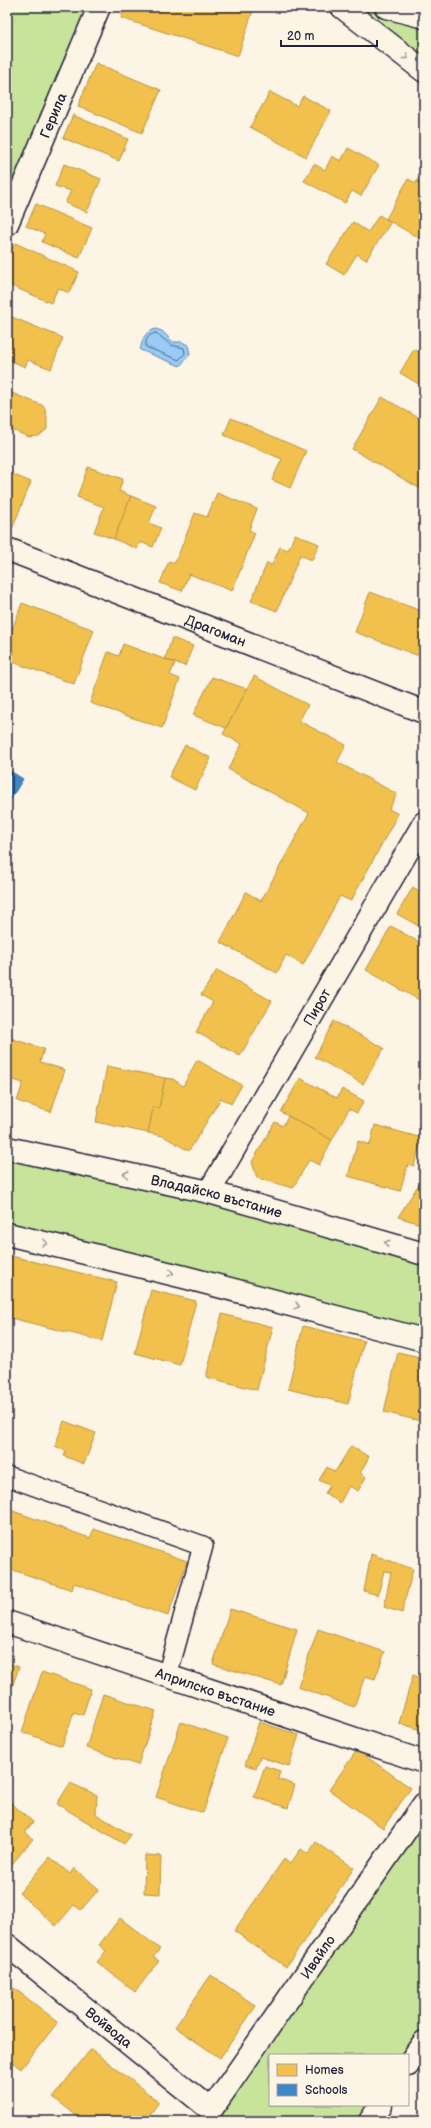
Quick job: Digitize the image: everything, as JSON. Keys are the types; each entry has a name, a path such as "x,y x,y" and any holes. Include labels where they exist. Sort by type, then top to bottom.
{"street":[{"name":"Герила","path":"7,224 99,7"},
{"path":"342,7 424,70"},
{"path":"386,7 424,17"},
{"name":"Драгоман","path":"7,549 424,712"},
{"name":"Пирот","path":"209,1192 424,823"},
{"name":"Владайско въстание","path":"7,1148 209,1192 424,1254"},
{"path":"7,1234 184,1276 424,1340"},
{"name":"Априлско въстание","path":"7,1622 424,1762"},
{"name":"Ивайло","path":"211,2110 424,1804"},
{"name":"Войвода","path":"7,1945 211,2110"},
{"path":"409,2064 424,2042"},
{"path":"370,2121 380,2106"}],"lane":[{"path":"7,1476 203,1546 167,1676"}],"green space":[{"path":"7,7 99,7 7,224"},
{"path":"342,7 424,7 424,71"},
{"path":"7,1148 424,1254 424,1340 7,1234"},
{"path":"424,1804 424,2042 409,2054 269,2054 269,2106 380,2106 370,2121 224,2121 211,2110"}],"water":[{"path":"156,329 162,331 173,342 182,342 188,345 190,354 180,366 140,350 146,334"}],"building: Homes":[{"path":"125,7 254,7 238,56 121,18"},
{"path":"96,63 161,90 142,133 78,106"},
{"path":"270,92 297,106 303,96 331,111 306,157 250,127"},
{"path":"73,115 128,139 119,161 63,138"},
{"path":"348,148 379,165 361,196 352,191 345,203 304,181 314,164 325,170 332,156 341,161"},
{"path":"64,164 101,179 87,212 65,203 71,191 55,186"},
{"path":"419,178 424,180 424,241 386,219 408,179 416,183"},
{"path":"36,204 92,228 79,258 42,242 45,234 26,226"},
{"path":"379,215 391,222 366,260 357,254 344,275 326,264 353,222 368,232"},
{"path":"15,243 79,272 69,293 58,288 51,303 7,284 7,261"},
{"path":"7,315 63,338 51,369 28,360 25,367 7,359"},
{"path":"414,349 424,355 424,387 400,373"},
{"path":"7,391 44,406 47,417 47,429 39,436 29,437 7,428"},
{"path":"382,397 424,421 424,491 352,449"},
{"path":"231,418 306,451 290,488 272,480 282,459 224,435"},
{"path":"88,467 123,479 119,491 131,496 114,539 94,532 104,507 77,497"},
{"path":"7,472 31,482 12,529 7,526"},
{"path":"217,493 257,509 249,530 255,533 232,591 189,574 182,591 160,583 169,561 175,563 195,513 207,517"},
{"path":"131,496 156,506 149,523 161,528 153,547 140,542 137,549 114,539"},
{"path":"295,534 319,544 312,560 300,555 277,611 251,601 267,563 272,565 280,547 288,550"},
{"path":"370,592 424,612 424,643 419,656 355,632"},
{"path":"22,603 94,630 74,684 7,660 7,643"},
{"path":"172,638 193,646 185,666 165,659"},
{"path":"123,644 175,663 170,675 180,679 162,728 90,703 108,652 119,656"},
{"path":"254,676 308,705 299,721 346,745 337,762 397,794 389,809 398,814 351,901 340,896 303,965 286,955 277,973 220,942 246,892 261,901 309,813 228,769 242,744 223,734"},
{"path":"212,677 247,689 226,728 193,715"},
{"path":"185,745 211,758 195,790 169,777"},
{"path":"413,887 424,894 424,929 397,914"},
{"path":"391,926 424,945 424,996 421,1001 366,970"},
{"path":"217,970 272,1001 240,1056 196,1032 213,1002 201,995"},
{"path":"334,1021 384,1048 363,1084 315,1057"},
{"path":"7,1037 44,1049 40,1062 65,1070 51,1112 17,1101 23,1083 7,1078"},
{"path":"197,1060 242,1085 231,1104 221,1098 189,1151 163,1136 148,1133 153,1107 159,1108 165,1078 173,1079 183,1086"},
{"path":"107,1066 165,1078 159,1108 153,1107 148,1133 96,1122"},
{"path":"300,1078 337,1098 342,1089 364,1101 357,1113 349,1109 332,1140 281,1112"},
{"path":"288,1116 332,1140 319,1165 309,1160 293,1188 257,1178 252,1162 275,1122 283,1126"},
{"path":"375,1125 422,1138 414,1166 408,1164 400,1191 348,1176 358,1141 370,1145"},
{"path":"424,1176 424,1225 398,1217"},
{"path":"7,1255 117,1282 102,1341 7,1317"},
{"path":"151,1290 196,1301 180,1365 135,1353"},
{"path":"222,1314 273,1327 257,1390 206,1377"},
{"path":"303,1326 364,1341 348,1404 288,1389"},
{"path":"398,1352 424,1358 424,1422 384,1412"},
{"path":"64,1421 96,1433 84,1464 64,1456 66,1451 55,1446"},
{"path":"351,1446 369,1457 360,1473 366,1477 358,1491 349,1486 340,1503 325,1493 330,1486 319,1480 327,1467 335,1472"},
{"path":"7,1509 90,1538 94,1529 187,1561 168,1616 74,1583 72,1590 7,1568"},
{"path":"371,1554 413,1569 402,1613 384,1607 391,1572 384,1571 378,1595 364,1591"},
{"path":"230,1609 297,1629 281,1685 213,1664"},
{"path":"318,1629 385,1652 375,1679 365,1676 354,1707 298,1687"},
{"path":"7,1663 19,1667 10,1693 7,1693"},
{"path":"42,1672 91,1689 83,1715 74,1712 62,1746 22,1732"},
{"path":"424,1673 424,1731 399,1723 413,1675 422,1678"},
{"path":"103,1694 156,1711 138,1765 86,1748"},
{"path":"181,1722 228,1738 203,1813 156,1797"},
{"path":"259,1722 299,1735 289,1766 260,1757 256,1768 245,1765"},
{"path":"357,1750 411,1788 383,1828 329,1790"},
{"path":"265,1766 280,1771 278,1779 295,1785 288,1808 254,1797"},
{"path":"70,1783 97,1795 96,1814 131,1835 124,1844 57,1804"},
{"path":"9,1801 33,1822 25,1832 33,1839 7,1870 7,1803"},
{"path":"316,1842 354,1868 286,1967 234,1931 284,1859 290,1864 301,1849 308,1854"},
{"path":"145,1855 161,1856 160,1894 144,1893"},
{"path":"50,1857 70,1874 74,1868 99,1889 81,1910 74,1905 56,1926 19,1893"},
{"path":"120,1918 160,1949 153,1957 159,1961 135,1992 97,1962 106,1951 99,1945"},
{"path":"211,1975 256,2006 220,2058 175,2027"},
{"path":"14,1988 58,2022 21,2069 7,2058 7,1996"},
{"path":"91,2049 159,2102 145,2121 83,2121 53,2097"}],"building: Schools":[{"path":"7,769 23,779 7,805"}]}
